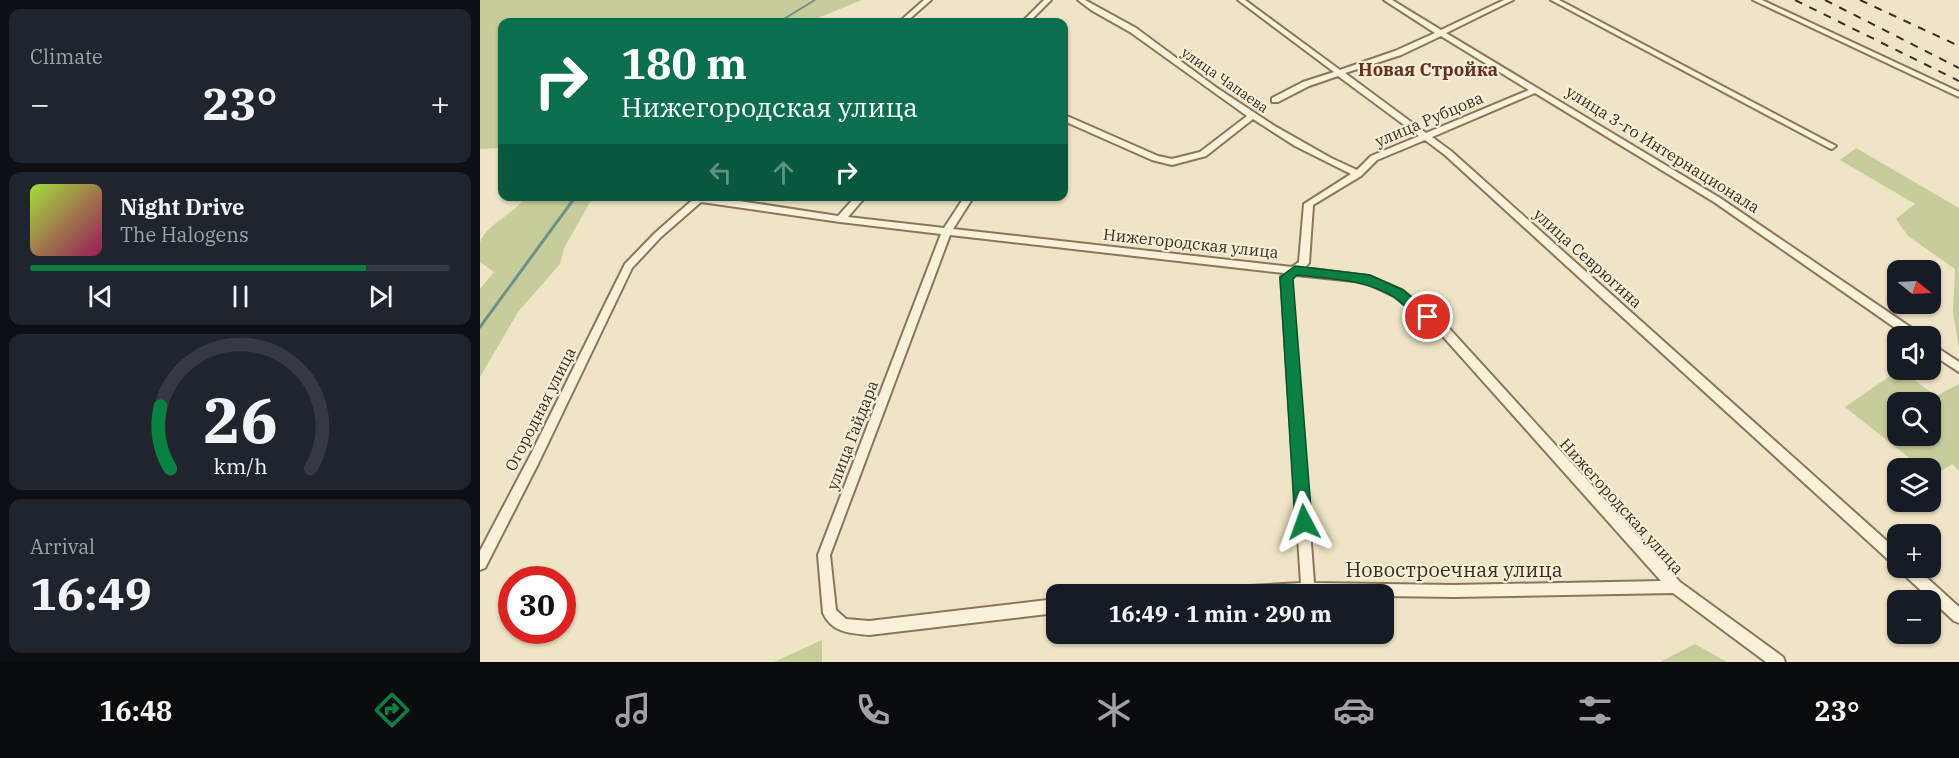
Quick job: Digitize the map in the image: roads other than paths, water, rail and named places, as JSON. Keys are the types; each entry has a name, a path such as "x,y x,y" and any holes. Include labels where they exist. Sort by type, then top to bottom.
{"street":[{"path":"907,18 928,0"},
{"path":"1029,18 1048,0"},
{"name":"улица Чапаева","path":"1081,0 1125,25 1252,116 1320,157 1359,174"},
{"name":"улица Севрюгина","path":"1241,0 1427,135 1887,550"},
{"name":"улица 3-го Интернационала","path":"1387,0 1717,200 1900,326"},
{"path":"1275,100 1340,72 1398,53 1510,0"},
{"path":"1554,0 1832,146"},
{"path":"1756,0 1959,95"},
{"name":"улица Рубцова","path":"1308,584 1286,277 1304,263 1309,204 1359,174 1374,158 1535,90"},
{"path":"1068,120 1155,158 1172,162 1203,154 1252,116"},
{"name":"Огородная улица","path":"480,564 539,450 628,266 658,235 698,201"},
{"name":"Нижегородская улица","path":"721,201 840,219 1365,279 1398,293 1443,329 1675,587 1778,662"},
{"path":"840,219 857,201"},
{"name":"улица Гайдара","path":"967,201 947,231 824,555 830,613 843,627 869,628 1046,607"},
{"path":"1941,355 1959,368"},
{"path":"1917,578 1959,616"},
{"name":"Новостроечная улица","path":"1394,590 1675,587"}],"waterway":[{"path":"786,18 815,0"},
{"path":"480,327 572,201"}],"railway":[{"path":"1795,0 1959,81"},
{"path":"1825,0 1959,68"},
{"path":"1860,0 1959,46"}],"district":[{"name":"Новая Стройка","path":"1428,70"}]}
